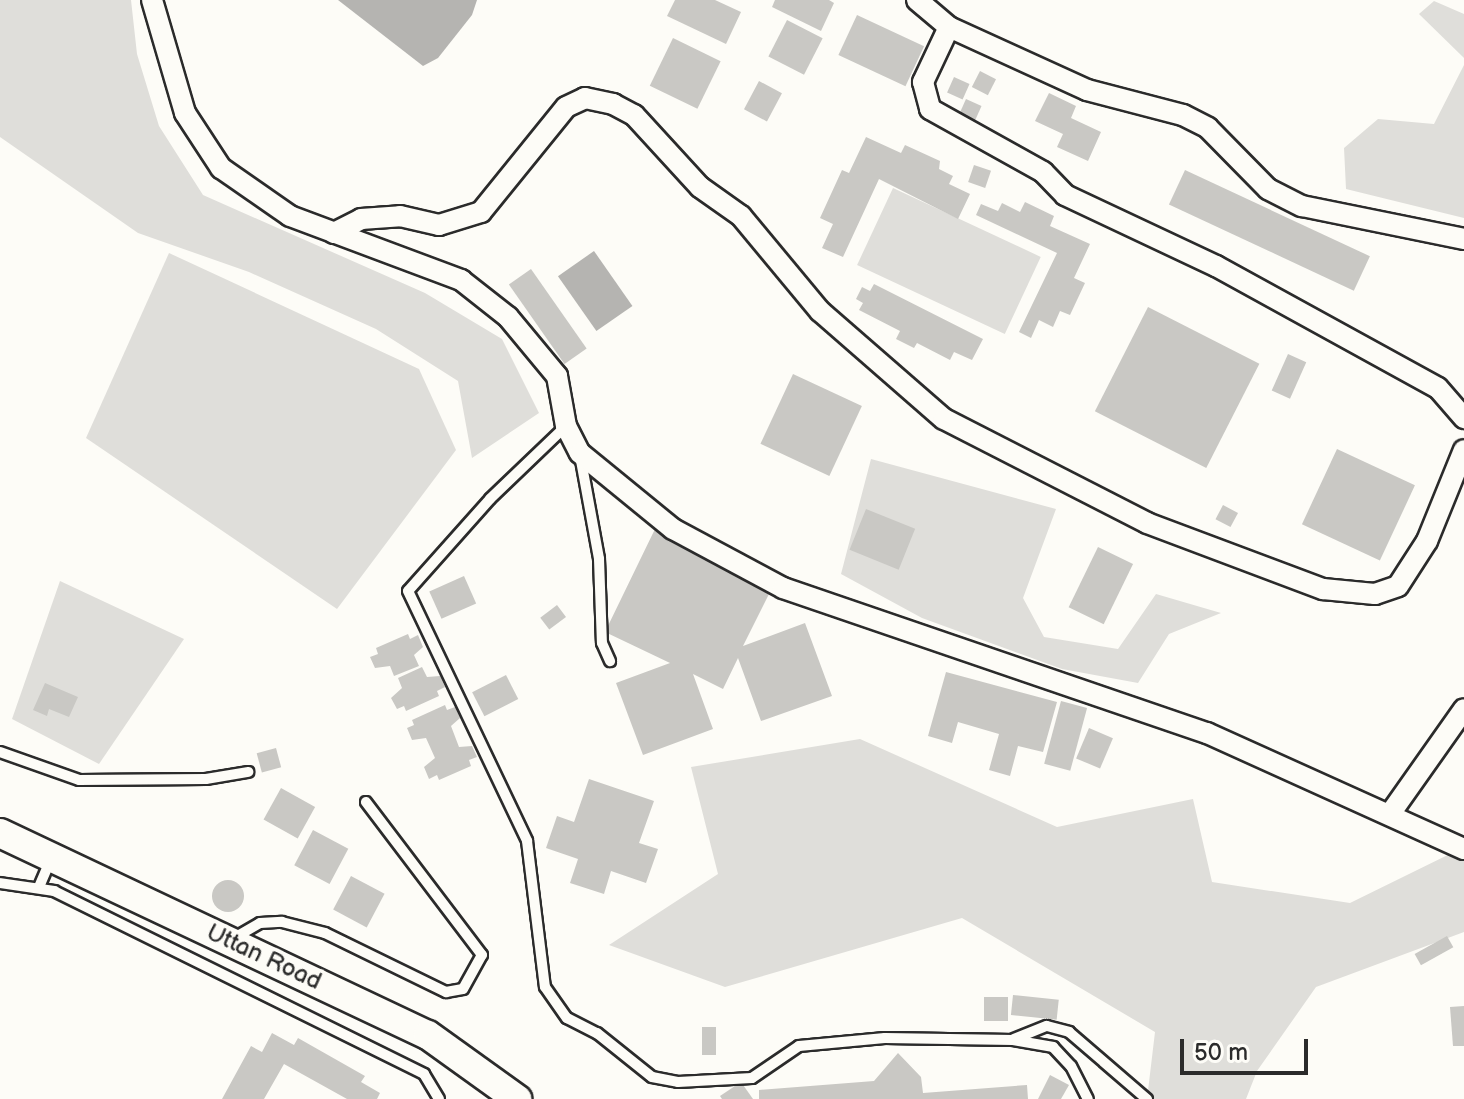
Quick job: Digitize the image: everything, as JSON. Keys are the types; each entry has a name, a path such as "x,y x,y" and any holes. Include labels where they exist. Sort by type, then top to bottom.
{"main road":[{"name":"Uttan Road","path":"0,833 428,1035 517,1099"}],"street":[{"path":"152,0 185,113 221,168 290,216 461,280 508,317 557,376 566,426 580,453 673,529 783,588 1207,733 1464,849"},
{"path":"917,0 949,27 1087,90 1183,115 1208,128 1268,189 1302,206 1464,239"},
{"path":"949,27 923,82 924,100 938,114 1043,172 1065,195 1216,266 1438,388 1464,418"},
{"path":"334,233 361,219 400,216 439,225 481,212 507,185 532,143 566,107 585,98 613,104 634,115 700,187 741,216 820,311 944,419 1147,523 1323,589 1375,594 1398,586 1427,541 1464,450"},
{"path":"1390,814 1464,709"}],"lane":[{"path":"566,426 490,499 408,591 527,841 545,987 560,1008 652,1077 678,1082 752,1078 799,1046 931,1036 1013,1040 1053,1047 1071,1066 1088,1099"},
{"path":"580,453 599,559 602,643 610,661"},
{"path":"0,752 79,780 206,779 248,772"},
{"path":"229,941 260,923 282,922 325,933 446,992 463,989 482,955 366,802"},
{"path":"39,887 52,857"},
{"path":"0,883 39,887 424,1074 439,1099"},
{"path":"1013,1040 1047,1026 1069,1032 1147,1099"}],"shaded area":[{"path":"0,0 131,0 137,54 159,126 203,195 425,293 502,339 539,413 472,458 458,381 376,329 249,272 138,233 0,137"},
{"path":"338,0 477,0 472,15 438,58 423,66"},
{"path":"1434,1 1464,14 1464,58 1419,14"},
{"path":"1464,65 1464,218 1346,189 1344,148 1378,119 1434,124"},
{"path":"893,188 1041,257 1005,334 857,265"},
{"path":"594,251 632,306 596,331 558,276"},
{"path":"169,253 419,369 456,450 337,609 86,438"},
{"path":"871,459 1056,509 1023,598 1044,637 1118,649 1156,594 1221,613 1169,634 1138,683 1062,669 922,618 841,574"},
{"path":"60,581 184,639 99,764 12,719"},
{"path":"860,739 1057,827 1193,799 1212,882 1350,903 1464,847 1464,932 1316,987 1257,1071 1246,1099 1147,1099 1155,1032 962,918 725,987 609,945 718,874 691,767"}],"building":[{"path":"675,0 715,0 741,12 726,44 667,16"},
{"path":"775,0 829,0 834,3 821,31 772,7"},
{"path":"857,15 924,46 905,86 838,55"},
{"path":"787,20 823,38 804,75 768,57"},
{"path":"673,38 721,61 697,109 650,86"},
{"path":"980,71 996,79 988,95 972,87"},
{"path":"954,77 970,84 963,99 947,93"},
{"path":"759,81 782,93 767,121 744,109"},
{"path":"1049,93 1076,106 1071,118 1101,132 1088,161 1057,147 1063,134 1035,121"},
{"path":"966,99 982,106 974,123 958,116"},
{"path":"866,137 901,153 905,145 940,161 939,169 953,176 949,184 970,194 958,219 879,179 843,257 822,248 833,224 820,218 842,170 849,173"},
{"path":"974,165 991,171 985,188 968,182"},
{"path":"1185,170 1370,256 1354,291 1169,204"},
{"path":"1025,202 1054,216 1050,226 1090,244 1074,278 1085,283 1070,315 1060,311 1053,327 1039,320 1031,338 1019,332 1057,253 976,215 981,204 998,211 1002,203 1020,212"},
{"path":"531,269 587,348 565,364 509,284"},
{"path":"874,284 983,339 972,360 954,352 950,360 917,343 914,348 896,339 900,331 859,310 863,303 856,299 862,287 870,291"},
{"path":"1148,307 1259,364 1206,468 1095,411"},
{"path":"1288,354 1306,362 1290,399 1272,391"},
{"path":"793,374 862,406 829,476 760,444"},
{"path":"1337,449 1415,485 1380,561 1302,524"},
{"path":"1223,505 1238,513 1230,527 1215,519"},
{"path":"866,509 915,529 899,570 850,550"},
{"path":"655,529 773,586 743,646 805,623 832,696 761,721 738,658 723,689 693,674 713,729 643,755 616,683 670,663 605,632"},
{"path":"1098,547 1133,564 1104,624 1069,607"},
{"path":"464,576 476,603 441,619 429,591"},
{"path":"557,605 566,617 549,630 540,618"},
{"path":"408,634 410,639 418,635 423,647 414,655 419,666 394,676 390,666 375,668 370,657 378,654 376,648"},
{"path":"422,667 427,677 440,676 445,687 437,691 439,696 406,711 404,706 397,709 391,698 402,688 398,678"},
{"path":"946,672 1057,702 1043,752 1018,746 1010,776 989,770 999,734 958,722 952,743 928,736"},
{"path":"506,675 518,699 484,716 472,692"},
{"path":"45,683 78,697 69,717 49,709 47,716 33,710"},
{"path":"1061,701 1087,708 1070,771 1044,764"},
{"path":"445,705 447,710 455,707 460,718 451,726 459,747 472,746 477,757 469,760 471,766 439,780 437,775 429,779 424,767 435,758 426,738 412,740 407,728 414,725 412,720"},
{"path":"1089,728 1113,738 1100,769 1076,758"},
{"path":"276,748 281,767 262,772 257,753"},
{"path":"589,779 654,801 639,843 658,849 646,883 611,871 604,894 570,883 578,859 546,848 557,816 574,822"},
{"path":"281,788 315,807 298,838 264,819"},
{"path":"313,830 348,849 330,884 294,865"},
{"path":"351,876 385,894 367,927 333,910"},
{"path":"228,880 240,884 244,896 240,908 228,912 216,908 212,896 216,884"},
{"path":"1447,936 1453,947 1421,965 1415,954"},
{"path":"1013,995 1059,1000 1057,1020 1011,1015"},
{"path":"984,997 1008,997 1008,1021 984,1021"},
{"path":"1464,1006 1464,1046 1453,1046 1450,1007"},
{"path":"702,1027 716,1027 716,1055 702,1055"},
{"path":"272,1033 294,1045 298,1038 365,1076 361,1082 380,1093 377,1099 347,1099 284,1064 264,1099 222,1099 251,1046 262,1052"},
{"path":"898,1053 921,1077 923,1093 1027,1085 1028,1099 759,1099 759,1090 874,1081"},
{"path":"1050,1075 1069,1085 1061,1099 1038,1099"},
{"path":"741,1082 753,1099 722,1099 720,1096"}]}
